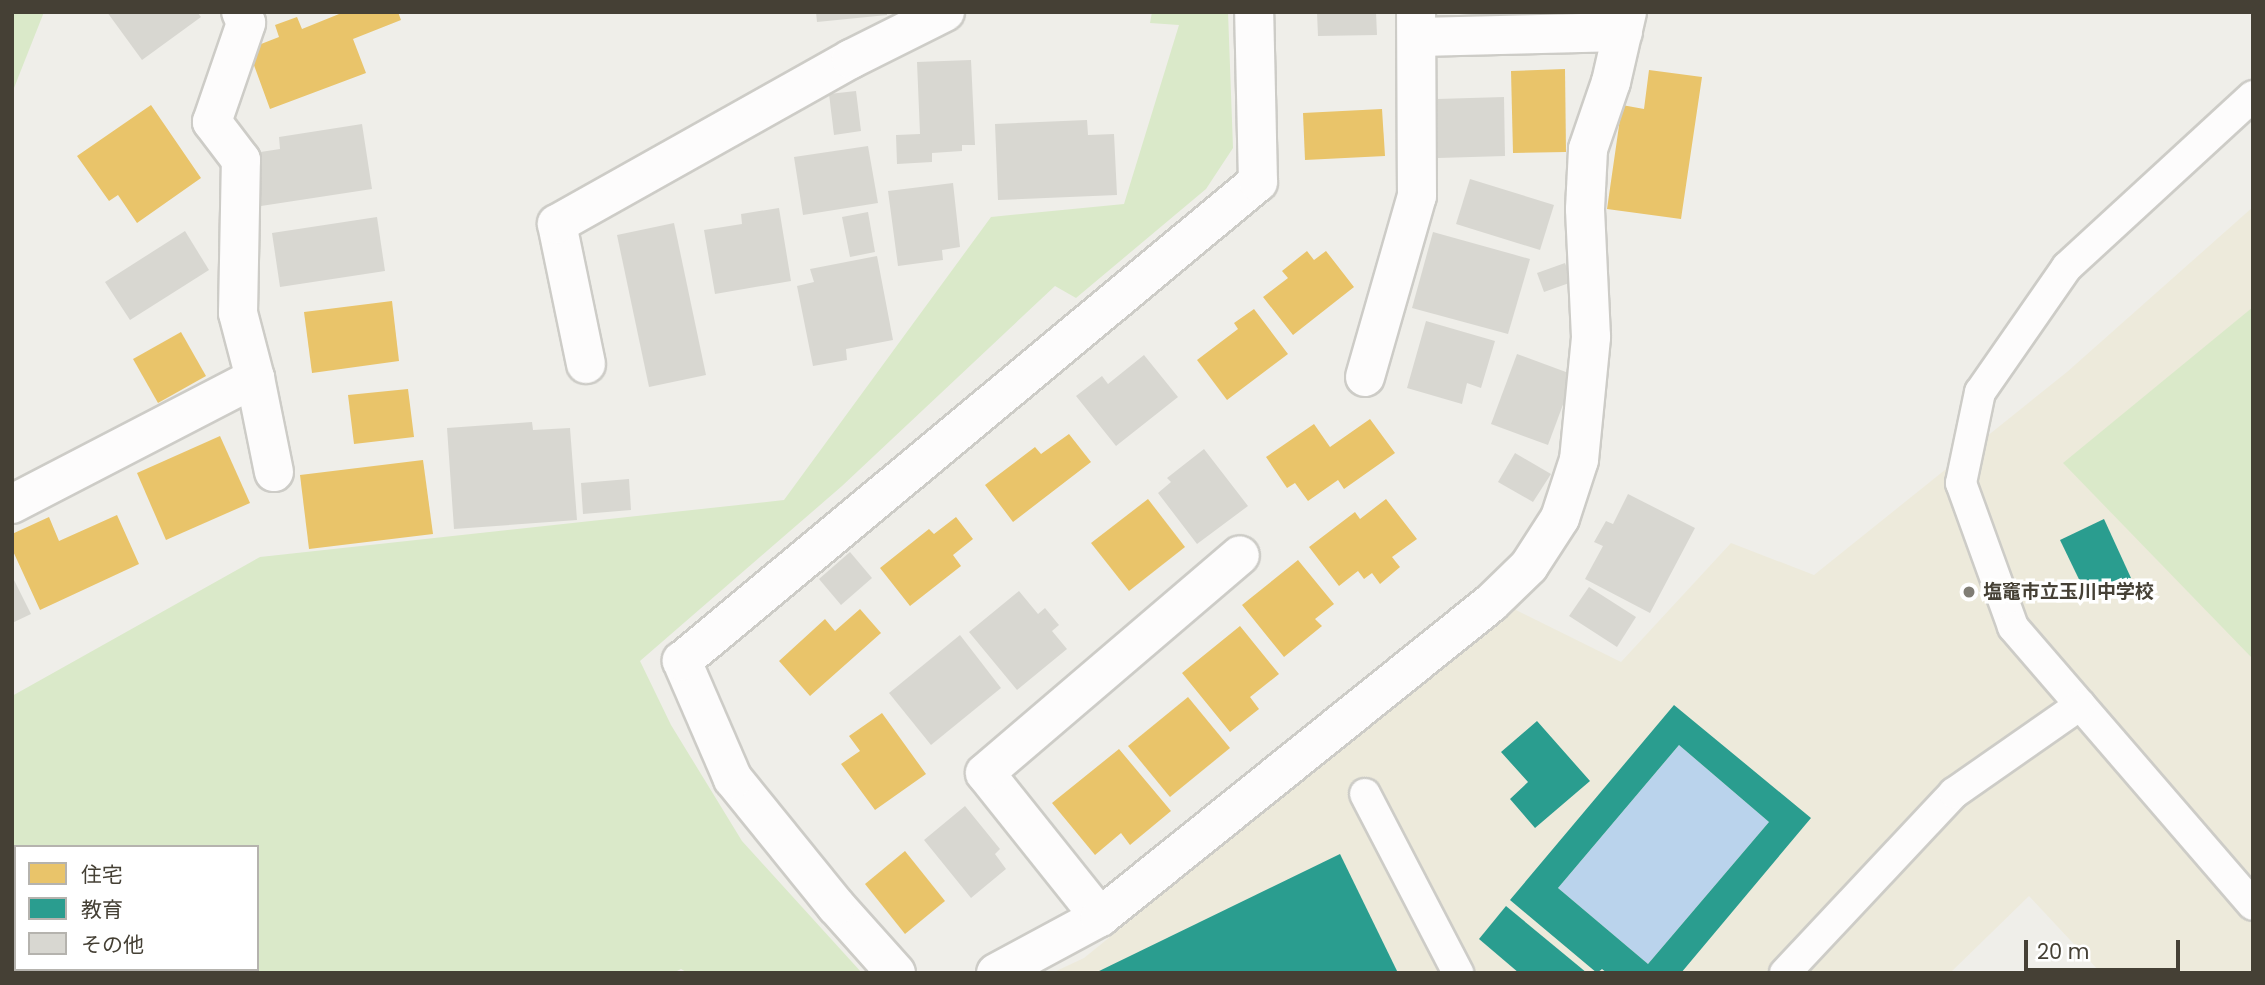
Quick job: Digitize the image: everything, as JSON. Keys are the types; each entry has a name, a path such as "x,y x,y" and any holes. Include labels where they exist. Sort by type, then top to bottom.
{"street":[{"path":"242,12 246,23 212,122 241,160 239,313 274,472"},
{"path":"586,364 557,224 851,59 946,12"},
{"path":"896,973 836,906 733,779 682,661 1258,182 1254,12"},
{"path":"996,973 1100,917 1491,603 1529,566 1560,518 1579,460 1591,337 1585,209 1588,149 1611,82 1625,22 1417,25 1417,196 1365,377"},
{"path":"12,504 255,378"},
{"path":"1100,917 985,773 1240,555"}],"lane":[{"path":"2253,96 2067,267 1980,392 1961,483 2013,627 2253,905"},
{"path":"1785,973 1954,793 2081,705"},
{"path":"1365,794 1458,973"}],"shaded area":[{"name":"塩竈市立玉川中学校","path":"2253,207 2253,973 2101,973 2029,896 1950,973 1052,973 1084,958 1514,609 1621,662 1731,543 1814,575 2067,372"}],"green space":[{"path":"12,12 44,12 12,93"},
{"path":"1152,12 1228,12 1233,148 1206,189 1076,298 1055,286 842,486 640,661 671,725 742,841 862,973 688,973 681,969 673,973 12,973 12,696 260,557 784,500 991,217 1124,204 1179,25 1150,23"},
{"path":"2253,307 2253,659 2063,463"}],"water":[{"path":"1679,745 1769,822 1648,964 1558,888"}],"building: 住宅":[{"path":"344,12 398,12 401,20 353,39 366,73 270,109 248,49 279,37 275,25 297,17 302,29"},
{"path":"1565,69 1566,152 1513,153 1511,71"},
{"path":"1649,70 1702,77 1681,219 1607,209 1622,105 1644,109"},
{"path":"151,105 201,178 137,223 118,195 109,201 77,156"},
{"path":"1382,109 1385,156 1305,160 1303,113"},
{"path":"1307,251 1314,260 1326,251 1354,287 1293,335 1263,297 1288,278 1282,271"},
{"path":"392,301 399,361 312,373 304,312"},
{"path":"1254,309 1288,354 1227,400 1197,360 1238,329 1234,323"},
{"path":"181,332 206,376 158,403 133,359"},
{"path":"408,389 414,437 354,444 348,395"},
{"path":"1370,419 1395,453 1344,489 1338,480 1308,501 1295,483 1287,488 1266,457 1314,424 1330,447"},
{"path":"1069,434 1091,462 1013,522 985,485 1035,447 1041,454"},
{"path":"220,436 250,503 166,540 137,473"},
{"path":"423,460 433,534 309,549 300,475"},
{"path":"1148,499 1185,547 1129,591 1091,543"},
{"path":"1386,499 1417,539 1392,557 1400,567 1380,584 1372,573 1364,579 1358,571 1339,586 1309,547 1355,512 1360,519"},
{"path":"117,515 139,564 40,610 12,549 12,534 49,517 59,541"},
{"path":"956,517 973,539 953,555 961,566 910,606 880,568 929,529 934,534"},
{"path":"1298,560 1334,604 1315,619 1322,626 1284,657 1242,605"},
{"path":"860,609 881,633 810,696 779,661 825,619 835,631"},
{"path":"1240,626 1279,674 1250,697 1259,709 1230,732 1182,673"},
{"path":"1188,697 1230,748 1170,797 1128,746"},
{"path":"882,713 926,774 875,810 841,764 860,751 849,736"},
{"path":"1119,749 1171,811 1130,845 1121,833 1095,855 1052,803"},
{"path":"905,851 945,901 905,934 865,884"}],"building: 教育":[{"path":"2104,519 2131,578 2088,598 2060,540"},
{"path":"1674,705 1811,818 1681,973 1607,973 1602,969 1597,973 1510,900","holes":["1679,745 1769,822 1648,964 1558,888"]},
{"path":"1537,721 1590,781 1535,828 1510,799 1528,782 1501,752"},
{"path":"1340,854 1398,973 1095,973"},
{"path":"1506,906 1587,973 1519,973 1479,939"}],"building: その他":[{"path":"107,12 197,12 201,17 142,60"},
{"path":"816,12 887,12 887,15 817,22"},
{"path":"1317,12 1376,12 1377,35 1318,36"},
{"path":"971,60 975,145 962,145 962,151 932,153 932,162 897,164 896,135 920,134 917,62"},
{"path":"856,91 861,131 834,135 829,94"},
{"path":"1504,97 1505,156 1438,158 1437,99"},
{"path":"1087,120 1088,135 1114,134 1117,195 998,200 995,124"},
{"path":"362,124 372,189 261,206 254,153 280,149 279,137"},
{"path":"868,146 878,203 803,215 794,157"},
{"path":"1470,179 1554,205 1540,250 1456,224"},
{"path":"953,183 960,247 942,250 943,260 898,266 888,191"},
{"path":"779,208 791,281 715,294 704,230 742,224 741,214"},
{"path":"868,212 875,252 850,257 842,217"},
{"path":"377,217 385,271 280,287 272,233"},
{"path":"674,223 706,375 649,387 617,235"},
{"path":"185,231 209,270 130,320 105,282"},
{"path":"1433,232 1530,259 1508,334 1412,308"},
{"path":"877,256 893,340 846,349 847,360 813,366 797,286 814,282 810,269"},
{"path":"1565,263 1572,282 1544,292 1537,273"},
{"path":"1426,321 1495,341 1481,388 1467,383 1462,404 1407,388"},
{"path":"1517,354 1574,375 1548,445 1491,424"},
{"path":"1144,355 1178,397 1116,446 1076,396 1102,376 1108,384"},
{"path":"532,422 533,430 570,428 577,520 454,529 447,428"},
{"path":"1204,449 1248,506 1197,544 1158,493 1171,482 1167,478"},
{"path":"1515,453 1551,474 1533,502 1498,482"},
{"path":"629,479 631,510 583,514 581,483"},
{"path":"1628,494 1695,528 1650,613 1585,579 1603,546 1594,542 1606,521 1613,524"},
{"path":"850,552 872,578 841,605 819,579"},
{"path":"12,576 31,614 12,623"},
{"path":"1589,587 1636,617 1617,647 1569,616"},
{"path":"1019,591 1038,614 1045,608 1059,625 1052,631 1067,649 1017,690 969,632"},
{"path":"960,635 1001,688 931,745 889,693"},
{"path":"965,806 1000,849 995,854 1006,869 971,898 924,840"}],"place":[{"name":"塩竈市立玉川中学校","path":"1969,592"}]}
